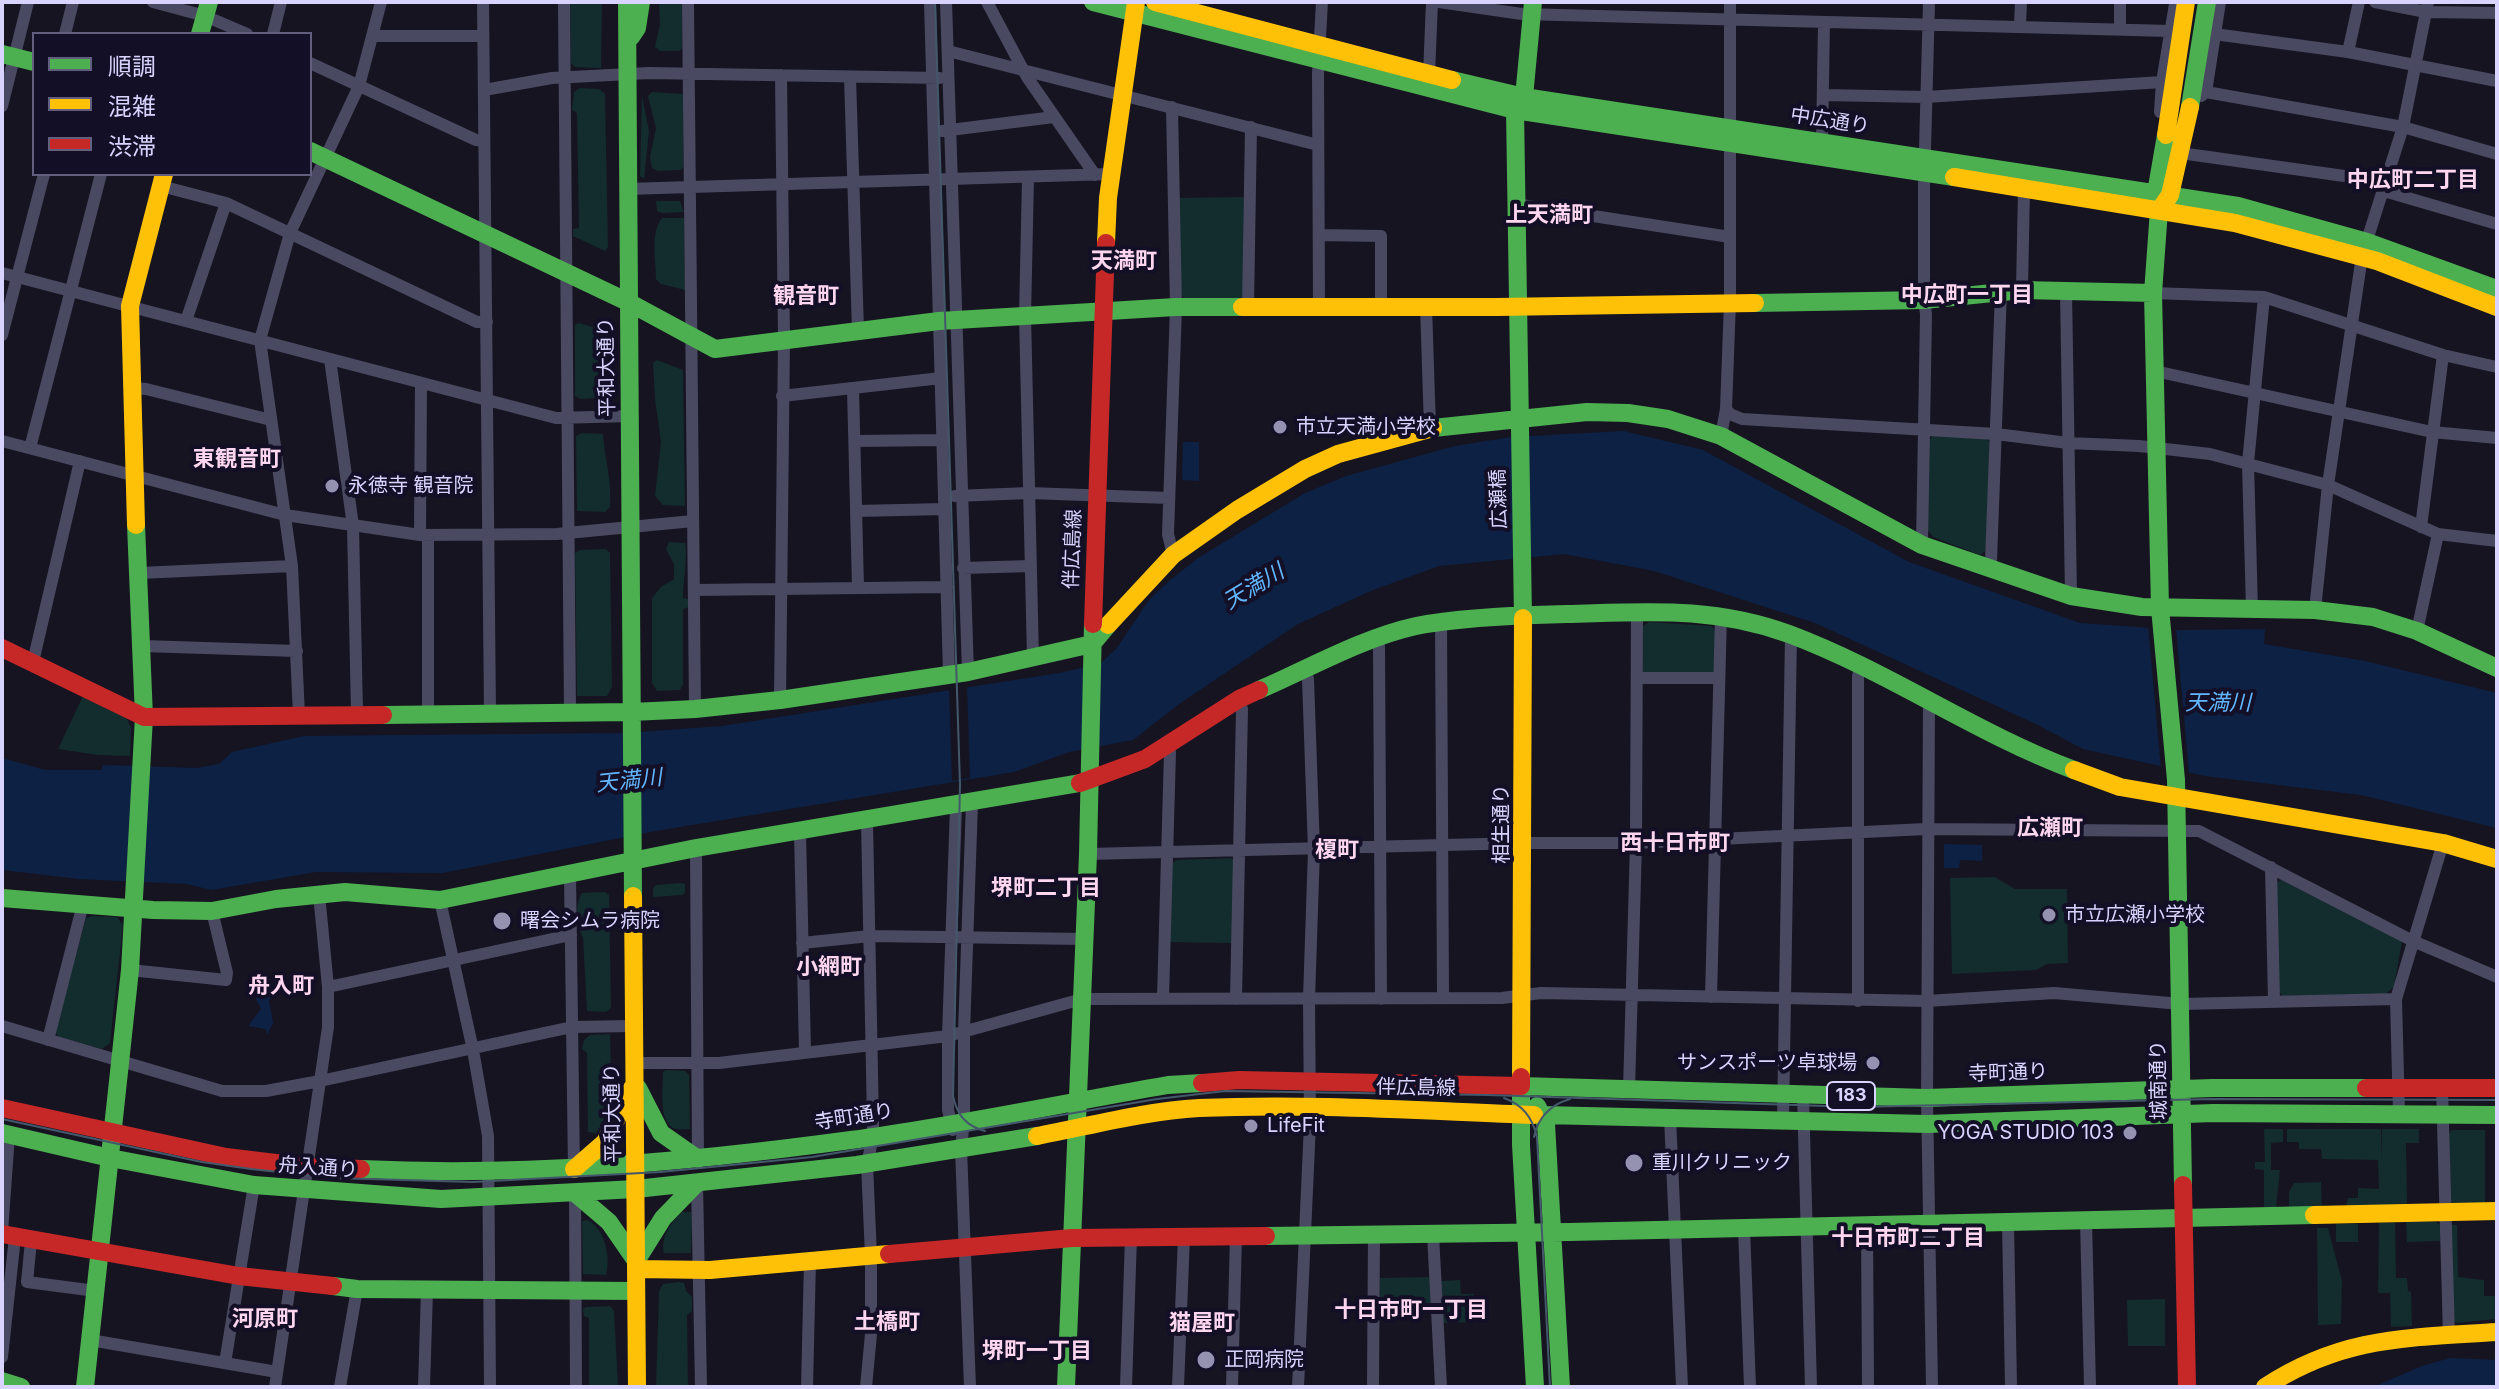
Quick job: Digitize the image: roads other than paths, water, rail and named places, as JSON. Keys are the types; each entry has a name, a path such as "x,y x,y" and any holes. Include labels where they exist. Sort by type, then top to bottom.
{"main road":[{"path":"1093,2 1135,7 1519,103"},
{"name":"中広通り","path":"1155,2 1319,52 1429,75 1519,103 1729,135 1822,142 1924,165 2162,199"},
{"path":"2162,199 2167,82 2186,2"},
{"path":"2162,199 2180,153 2190,107 2199,88 2207,2"},
{"name":"平和大通り","path":"629,5 626,44 637,1387"},
{"name":"伴広島線","path":"1135,7 1123,94 1103,175 1103,311 1091,751 1076,1128 1198,1108 1543,1115"},
{"name":"広瀬橋","path":"1523,561 1515,204 1519,103 1532,8"},
{"path":"8,56 32,62"},
{"path":"1729,135 1817,157 1924,165 2024,188 2162,199 2235,223 2364,249 2497,289"},
{"path":"317,155 628,302 715,349 948,321 1176,307 1924,300 2022,290 2153,293"},
{"path":"85,1387 130,970 144,717 130,306 162,180"},
{"name":"城南通り","path":"2162,199 2153,293 2156,448 2161,617 2175,772 2187,1387"},
{"path":"2364,249 2497,307"},
{"path":"2,648 144,717 570,711 632,722 695,709 780,700 959,673 1092,644 1173,555 1237,510 1305,469 1338,454 1430,428 1520,426 1587,412 1628,413 1732,431 1922,545 2071,596 2161,617 2252,610 2315,610 2373,617 2417,631 2497,668"},
{"name":"相生通り","path":"1523,561 1524,843 1520,1114 1535,1387"},
{"path":"2,898 134,909 212,911 319,894 387,894 440,900 696,848 964,805 1090,780 1126,768 1239,699 1377,638 1441,622 1637,611 1721,615 1791,635 1861,666 2063,768 2120,787 2443,843 2497,859"},
{"name":"伴広島線","path":"1077,1100 1180,1084 1239,1080 1521,1086"},
{"path":"574,1169 605,1142 635,1082"},
{"path":"635,1082 659,1131 670,1142 692,1152 698,1159"},
{"path":"1521,1086 1543,1115 1561,1387"},
{"name":"寺町通り","path":"1521,1086 1927,1098 2181,1089 2497,1088"},
{"name":"寺町通り","path":"636,1165 873,1137 1077,1100"},
{"name":"舟入通り","path":"2,1108 226,1157 309,1167 443,1173 636,1165"},
{"name":"183","path":"1543,1115 1928,1124 2182,1114 2497,1115"},
{"path":"636,1189 867,1164 1076,1128 1066,1387"},
{"name":"舟入通り","path":"5,1134 110,1158 254,1185 304,1190 441,1199 636,1189"},
{"path":"636,1265 657,1224 674,1202 697,1183"},
{"path":"575,1193 609,1222 636,1265"},
{"path":"636,1265 699,1269 1072,1238 1675,1230 2497,1211"},
{"path":"13,1236 239,1276 357,1289 636,1291"},
{"path":"2265,1387 2314,1357 2361,1343 2497,1332"},
{"path":"2,1381 21,1387"}],"street":[{"path":"2,106 8,56 28,2"},
{"path":"66,32 73,2"},
{"path":"153,2 242,32"},
{"path":"274,32 281,2"},
{"path":"317,155 359,86 381,2"},
{"path":"483,2 490,713"},
{"path":"564,2 570,711"},
{"path":"688,2 695,709"},
{"path":"930,2 935,181 960,496 963,568 959,673"},
{"path":"946,2 952,180 948,321 941,378 947,587 959,673"},
{"path":"987,2 1022,68 1054,117 1103,175"},
{"path":"1319,307 1318,145 1322,2"},
{"path":"1429,75 1432,2"},
{"path":"1439,2 1824,22 2170,31"},
{"path":"1730,2 1730,302 1726,409 1732,431"},
{"path":"1922,545 1926,314 1924,165 1929,2"},
{"path":"2020,25 2021,2"},
{"path":"2120,2 2120,28"},
{"path":"1823,95 1926,97 2167,82 2170,31 2176,2"},
{"path":"2220,2 2199,88 2403,127 2497,154"},
{"path":"2348,52 2359,2"},
{"path":"2375,2 2497,13"},
{"path":"2315,610 2328,485 2364,249 2403,127 2427,7"},
{"path":"1822,142 1824,22"},
{"path":"2214,34 2348,52 2497,81"},
{"path":"373,36 483,36"},
{"path":"948,51 1318,145"},
{"path":"312,64 484,141"},
{"path":"484,90 566,76 688,72 948,78"},
{"path":"780,700 784,340 781,75"},
{"path":"850,77 858,331"},
{"path":"1172,107 1176,307 1168,534 1173,555"},
{"path":"933,132 1054,117"},
{"path":"1248,307 1251,127"},
{"path":"2180,153 2386,186 2497,224"},
{"path":"627,189 1103,175"},
{"path":"2,335 43,176"},
{"path":"30,448 100,176"},
{"path":"299,715 292,566 260,340 310,176"},
{"path":"1028,178 1025,316 1033,658"},
{"path":"162,180 226,203 477,322 487,322"},
{"path":"2022,290 2024,188"},
{"path":"186,321 226,203"},
{"path":"1515,204 1730,237"},
{"path":"1319,235 1381,236 1381,307"},
{"path":"2,273 556,418 630,416"},
{"path":"1987,568 1991,561 2001,291"},
{"path":"2066,291 2071,596"},
{"path":"2153,293 2264,297 2443,355 2497,367"},
{"path":"2252,610 2248,463 2264,297"},
{"path":"1426,306 1430,428"},
{"path":"2421,527 2443,355"},
{"path":"330,359 353,526 357,713"},
{"path":"2155,371 2432,432 2497,438"},
{"path":"782,396 941,378"},
{"path":"421,383 428,713"},
{"path":"131,388 271,420"},
{"path":"853,389 858,587"},
{"path":"1726,409 1730,414 1732,431"},
{"path":"1732,431 1922,430 2210,454 2328,485 2438,534 2497,541"},
{"path":"855,441 943,440"},
{"path":"2,441 285,515 424,535 569,533 693,521"},
{"path":"33,662 80,461"},
{"path":"856,511 944,502 960,496 1029,493 1169,498"},
{"path":"2417,631 2438,534"},
{"path":"140,573 292,566"},
{"path":"963,568 1031,566"},
{"path":"694,590 947,587"},
{"path":"1629,1090 1636,843 1637,611"},
{"path":"1711,997 1721,615"},
{"path":"1441,622 1443,998"},
{"path":"1783,1120 1791,635"},
{"path":"1377,638 1381,999"},
{"path":"143,646 297,651"},
{"path":"1858,1001 1858,676 1861,666"},
{"path":"1298,1387 1310,1108 1309,999 1314,850 1308,679 1305,669"},
{"path":"1637,678 1719,678"},
{"path":"1236,999 1242,709 1239,699"},
{"path":"1929,701 1927,1098 1932,1387"},
{"path":"1163,998 1170,752 1166,745"},
{"path":"964,805 952,936 948,1036 961,1148 970,1387"},
{"path":"957,1121 969,936 964,805"},
{"path":"866,1387 871,1334 867,1164 873,1137 867,821"},
{"path":"1088,854 1636,843 1926,829 2199,831 2413,941 2497,977"},
{"path":"800,832 805,1051"},
{"path":"2399,1114 2396,999 2443,843"},
{"path":"696,848 698,1159"},
{"path":"2271,867 2274,1001"},
{"path":"570,875 574,1169"},
{"path":"275,1387 328,1027 328,987 319,894"},
{"path":"440,900 473,1050 488,1136 490,1387"},
{"path":"48,1040 83,904"},
{"path":"130,970 226,980 212,911"},
{"path":"328,987 571,935"},
{"path":"802,943 870,936 1085,939"},
{"path":"634,1063 719,1063 948,1036 1082,999 1381,999 1541,993 1927,1001 2054,993 2181,1004 2396,999"},
{"path":"2,1026 222,1091 266,1091 572,1027 634,1026"},
{"path":"2442,1088 2449,1336"},
{"path":"1803,1095 1811,1387"},
{"path":"1670,1117 1682,1387"},
{"path":"5,1134 5,1206 27,1282 96,1291"},
{"path":"697,1183 701,1387"},
{"path":"225,1363 254,1185"},
{"path":"575,1193 576,1387"},
{"path":"2086,1220 2090,1387"},
{"path":"2008,1222 2011,1387"},
{"path":"1867,1225 1868,1387"},
{"path":"1744,1228 1750,1387"},
{"path":"1373,1387 1374,1234"},
{"path":"1433,1234 1441,1387"},
{"path":"2,1357 13,1236"},
{"path":"1178,1387 1184,1236"},
{"path":"1232,1387 1236,1236"},
{"path":"1126,1387 1131,1237"},
{"path":"807,1387 810,1261"},
{"path":"340,1387 357,1289"},
{"path":"424,1387 427,1291"},
{"path":"90,1340 277,1372"}],"water":[{"name":"天満川","path":"1624,431 1703,450 1909,562 2080,623 2180,630 2265,629 2264,644 2365,661 2497,693 2497,828 2361,795 2205,776 2083,749 2036,724 1815,623 1654,571 1564,554 1439,566 1373,590 1298,624 1179,704 1133,740 1069,752 1014,772 656,831 443,873 316,872 211,890 187,884 79,879 2,870 2,758 45,770 102,770 103,765 196,768 219,764 232,752 304,736 625,733 722,726 1059,673 1100,664 1116,649 1149,600 1169,581 1198,558 1305,493 1346,476 1455,446 1511,437"},
{"path":"1183,442 1199,442 1199,481 1182,480"},
{"path":"1944,844 1982,845 1982,861 1960,860 1959,868 1944,868"},
{"path":"267,978 272,987 278,983 269,1001 273,1023 267,1035 266,1029 248,1026 261,1009 253,981"},
{"path":"2450,1358 2497,1360 2497,1387 2373,1387 2422,1366"}],"tram line":[{"path":"935,2 960,785 953,1096 963,1119 985,1131"},
{"path":"2,1119 202,1162 251,1169 334,1178 473,1182 660,1172 812,1157 1157,1099 1225,1091 1488,1095 1857,1107 2212,1099 2497,1100"},
{"path":"1504,1098 1526,1113 1537,1137 1550,1387"},
{"path":"1534,1137 1538,1123 1546,1113 1570,1099"}],"place":[{"name":"市立天満小学校","path":"1280,427"},
{"name":"永徳寺 観音院","path":"332,486"},
{"name":"市立広瀬小学校","path":"2049,915"},
{"name":"曙会シムラ病院","path":"502,921"},
{"name":"サンスポーツ卓球場","path":"1873,1063"},
{"name":"LifeFit","path":"1251,1126"},
{"name":"YOGA STUDIO 103","path":"2130,1133"},
{"name":"重川クリニック","path":"1634,1163"},
{"name":"正岡病院","path":"1206,1360"}],"district":[{"name":"中広町二丁目","path":"2413,180"},
{"name":"上天満町","path":"1549,215"},
{"name":"天満町","path":"1124,261"},
{"name":"中広町一丁目","path":"1967,295"},
{"name":"観音町","path":"806,296"},
{"name":"東観音町","path":"237,459"},
{"name":"広瀬町","path":"2050,828"},
{"name":"西十日市町","path":"1675,843"},
{"name":"榎町","path":"1337,850"},
{"name":"堺町二丁目","path":"1046,888"},
{"name":"小網町","path":"829,967"},
{"name":"舟入町","path":"281,986"},
{"name":"十日市町二丁目","path":"1908,1238"},
{"name":"十日市町一丁目","path":"1411,1310"},
{"name":"河原町","path":"265,1319"},
{"name":"土橋町","path":"887,1322"},
{"name":"猫屋町","path":"1202,1323"},
{"name":"堺町一丁目","path":"1037,1351"}]}
